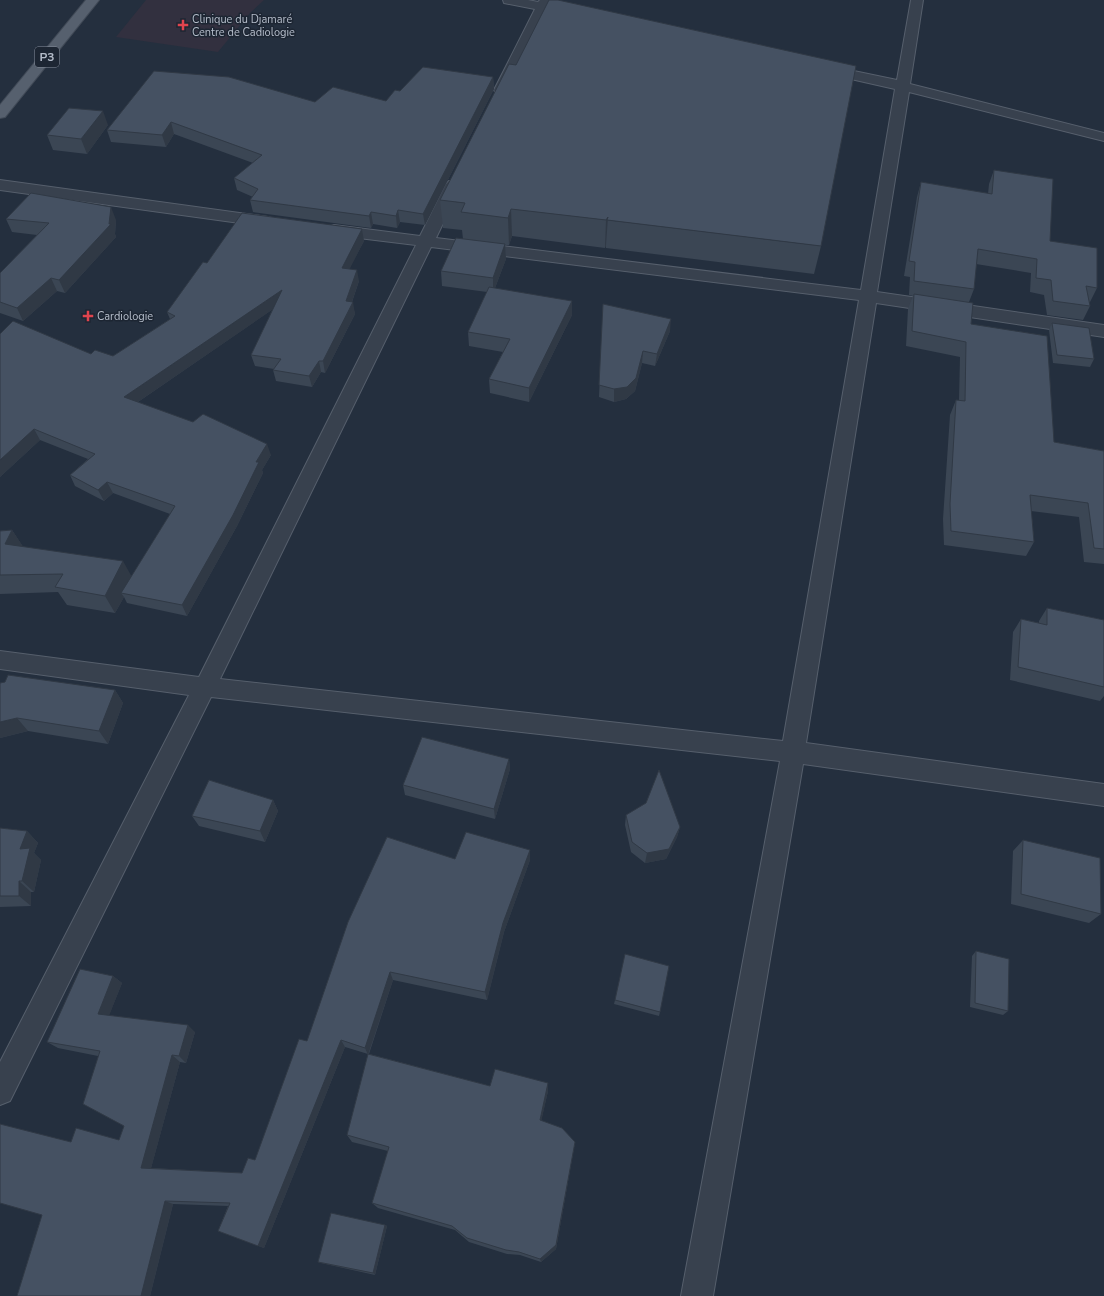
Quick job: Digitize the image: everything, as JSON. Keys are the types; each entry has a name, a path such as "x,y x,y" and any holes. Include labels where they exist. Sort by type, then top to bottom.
{"main road":[{"name":"P3","path":"0,114 93,0"}],"street":[{"path":"509,0 545,4 573,14"},
{"path":"697,1296 793,752 917,0"},
{"path":"493,107 545,4"},
{"path":"811,66 903,86 1104,137"},
{"path":"0,1091 205,687 461,171"},
{"path":"0,185 281,223"},
{"path":"319,228 867,296 1104,331"},
{"path":"0,660 205,687 793,752 1104,794"}],"shaded area":[{"name":"Clinique du Djamaré Centre de Cadiologie","path":"146,0 264,0 250,13 218,52 116,37"}],"building":[{"path":"549,0 558,0 856,66 821,246 607,220 608,217 606,220 511,209 508,218 461,212 465,203 440,200 509,64 516,65"},
{"path":"423,67 493,77 423,214 398,210 396,216 371,212 369,216 250,200 258,189 234,178 262,155 171,122 162,135 107,130 154,71 229,77 315,102 333,87 386,101 395,90 400,91"},
{"path":"69,108 103,111 81,139 47,135"},
{"path":"994,170 1053,179 1050,241 1097,248 1097,288 1086,286 1090,306 1053,301 1051,280 1036,278 1037,259 978,249 974,289 914,281 915,262 909,261 921,182 992,194"},
{"path":"31,193 111,207 109,224 111,224 59,280 51,278 17,308 0,302 0,273 49,223 6,219"},
{"path":"242,213 362,229 342,268 357,270 346,301 353,302 323,361 319,361 309,376 273,370 281,359 251,355 282,290 124,397 193,422 203,414 267,444 256,462 259,462 233,515 182,605 121,593 175,506 107,482 98,490 70,475 95,454 34,429 0,460 0,334 13,321 91,354 95,350 113,356 175,316 167,312 203,262 207,263"},
{"path":"456,238 505,244 493,278 441,271"},
{"path":"489,287 572,301 529,388 489,379 510,339 468,332"},
{"path":"914,294 973,303 971,324 1047,336 1054,442 1104,451 1104,549 1094,548 1088,503 1030,495 1034,542 951,531 950,504 956,400 965,401 966,342 912,331"},
{"path":"603,304 671,319 657,354 643,351 636,378 627,387 614,389 599,385"},
{"path":"1052,323 1089,328 1094,359 1057,355"},
{"path":"12,530 5,544 123,561 105,596 55,587 63,574 0,575 0,531"},
{"path":"1047,608 1104,620 1104,687 1018,667 1021,619 1047,625"},
{"path":"8,675 115,690 99,731 17,718 0,722 0,683 5,682"},
{"path":"422,737 509,759 494,809 403,785"},
{"path":"659,770 680,827 669,849 647,853 632,842 626,815 646,803"},
{"path":"209,780 273,800 260,831 192,816"},
{"path":"0,828 27,831 20,849 30,848 22,881 19,881 19,896 0,896"},
{"path":"466,832 530,850 503,923 485,992 390,972 365,1048 341,1040 258,1246 218,1231 230,1203 165,1201 141,1296 17,1296 42,1215 0,1203 0,1124 71,1142 76,1128 119,1140 124,1126 83,1104 100,1051 47,1042 80,969 113,976 98,1014 188,1025 179,1056 172,1055 141,1168 242,1173 248,1158 255,1160 299,1039 307,1041 348,922 387,837 455,859"},
{"path":"1023,840 1100,858 1101,914 1021,894"},
{"path":"976,951 1009,959 1008,1011 975,1003"},
{"path":"625,954 669,966 660,1012 615,1000"},
{"path":"368,1054 490,1086 495,1069 548,1083 540,1120 562,1128 575,1142 556,1245 540,1259 467,1238 452,1226 372,1203 389,1147 347,1135"},
{"path":"331,1213 385,1225 373,1273 318,1262"}],"place":[{"name":"Clinique du Djamaré Centre de Cadiologie","path":"183,25"},
{"name":"Cardiologie","path":"88,316"}]}
